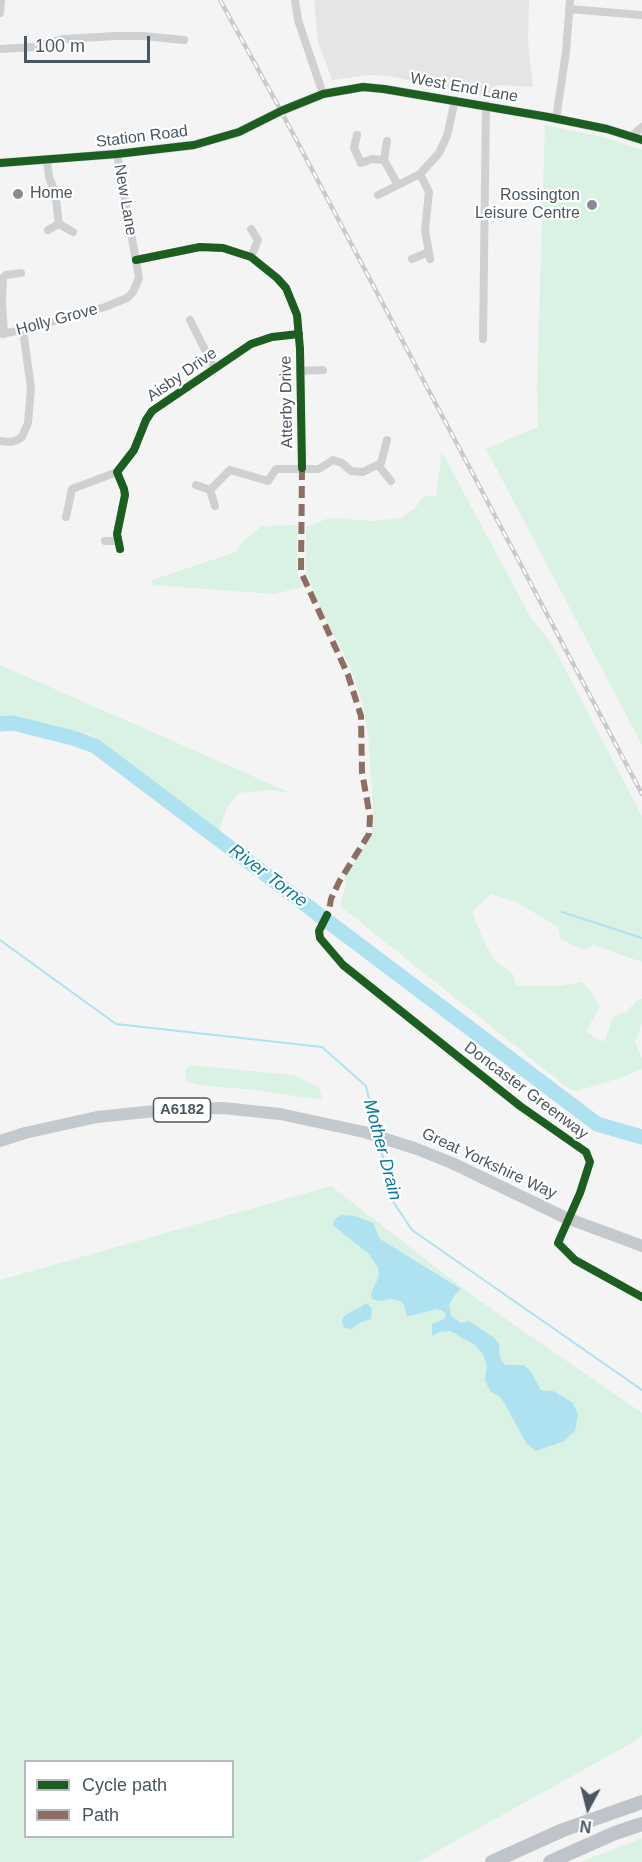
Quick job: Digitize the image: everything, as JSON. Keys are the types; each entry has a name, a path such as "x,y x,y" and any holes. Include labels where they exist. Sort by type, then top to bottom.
{"highway":[{"name":"Great Yorkshire Way","path":"0,1141 25,1133 97,1118 165,1110 223,1108 280,1114 364,1132 393,1141 452,1163 564,1217 642,1245"},
{"path":"492,1862 563,1830 642,1802"},
{"path":"550,1862 615,1833 642,1824"}],"street":[{"path":"0,13 1,0"},
{"path":"295,0 298,20 322,94"},
{"path":"556,118 566,52 570,0"},
{"path":"569,9 641,15"},
{"path":"0,49 34,47 63,39 115,36 184,40"},
{"name":"West End Lane","path":"281,111 322,94 363,87 556,118 642,140"},
{"path":"378,195 420,174 439,153 447,136 455,100"},
{"path":"483,339 486,105"},
{"name":"Station Road","path":"0,164 194,145 239,132 281,111"},
{"path":"632,136 642,127"},
{"path":"357,135 354,148 361,164 372,159 384,160"},
{"path":"387,141 384,160 398,185"},
{"name":"New Lane","path":"113,304 134,292 139,278 117,154"},
{"path":"47,160 49,177 55,192 58,224"},
{"path":"412,259 429,256 425,230 429,192 420,174"},
{"path":"48,230 58,224"},
{"path":"58,224 73,232"},
{"path":"251,230 258,240 251,257"},
{"name":"Atterby Drive","path":"136,260 212,246 251,257 267,268 286,288 297,315 299,334 302,468"},
{"path":"2,334 4,276 21,273"},
{"name":"Holly Grove","path":"2,334 113,304"},
{"path":"190,320 214,368"},
{"path":"195,331 205,326"},
{"path":"0,441 17,440 22,436 28,423 31,388 23,330"},
{"name":"Aisby Drive","path":"117,472 134,450 152,411 261,339 299,334"},
{"path":"300,371 323,370"},
{"path":"379,465 387,440"},
{"path":"210,490 230,470 268,481 276,469 319,469 333,460 342,463 356,473 379,465"},
{"path":"379,465 391,481"},
{"path":"66,517 72,489 117,472 125,495 117,541 120,549"},
{"path":"196,485 210,490"},
{"path":"210,490 214,506"},
{"path":"105,541 117,541"}],"shaded area":[{"path":"314,0 529,0 528,42 533,87 496,85 494,98 388,76 368,75 332,80 318,41"}],"green space":[{"path":"545,125 603,137 642,150 642,745 486,449 538,427 537,385"},
{"path":"442,452 531,618 551,642 642,816 642,962 593,945 585,950 561,940 558,927 518,903 492,894 472,911 494,960 513,974 516,986 560,986 581,982 592,992 600,1007 586,1031 598,1040 605,1041 613,1016 626,1012 636,1001 642,999 642,1023 635,1042 642,1058 642,1069 577,1091 568,1088 340,906 346,885 345,876 371,836 374,821 368,733 363,705 350,666 320,608 306,571 306,527 329,518 374,521 401,518 415,508 424,496 436,496"},
{"path":"297,525 297,573 303,587 274,594 151,585 152,580 236,552 241,543 262,526"},
{"path":"0,665 291,793 269,790 239,793 226,809 218,836 91,735 0,718"},
{"path":"190,1065 293,1075 319,1087 322,1098 315,1099 186,1082 185,1070"},
{"path":"331,1186 477,1299 642,1413 642,1735 637,1740 418,1862 0,1862 0,1280"},
{"path":"642,1838 642,1862 581,1862 593,1857"}],"water":[{"path":"342,1215 355,1216 373,1223 380,1239 461,1289 449,1305 451,1316 461,1323 469,1321 493,1337 499,1344 500,1358 505,1365 523,1365 531,1372 541,1390 553,1391 572,1402 578,1414 575,1431 564,1441 536,1451 526,1443 505,1404 500,1397 490,1391 485,1380 487,1366 483,1354 474,1344 450,1331 432,1336 432,1324 444,1319 446,1315 443,1311 437,1309 407,1316 404,1305 400,1301 372,1299 371,1294 379,1276 378,1268 369,1254 334,1226 333,1222"},
{"path":"367,1303 372,1309 371,1319 351,1329 343,1327 344,1316"}],"waterway":[{"name":"River Torne","path":"0,724 13,723 95,746 597,1124 642,1137"},
{"path":"562,912 642,938"},
{"name":"Mother Drain","path":"0,940 116,1024 322,1047 366,1086 377,1132"},
{"name":"Mother Drain","path":"379,1141 394,1203 412,1230 642,1390"}],"railway":[{"path":"220,0 642,794"}],"marked path":[{"path":"302,468 301,572 348,675 361,716 362,772 370,817 369,834 339,882 327,915"}],"cycle path":[{"path":"0,163 117,154 194,145 239,132 281,111 323,94 363,87 548,117 607,129 642,140"},
{"path":"136,260 200,247 223,248 251,257 286,288 297,315 300,349 302,468"},
{"path":"120,549 117,534 125,495 117,472 134,450 152,411 251,344 272,337 299,334"},
{"name":"Doncaster Greenway","path":"327,915 319,931 320,938 343,965 520,1106 586,1152 590,1162 580,1193 558,1243 575,1260 642,1297"}],"place":[{"name":"Home","path":"18,194"},
{"name":"Rossington Leisure Centre","path":"592,205"}]}
